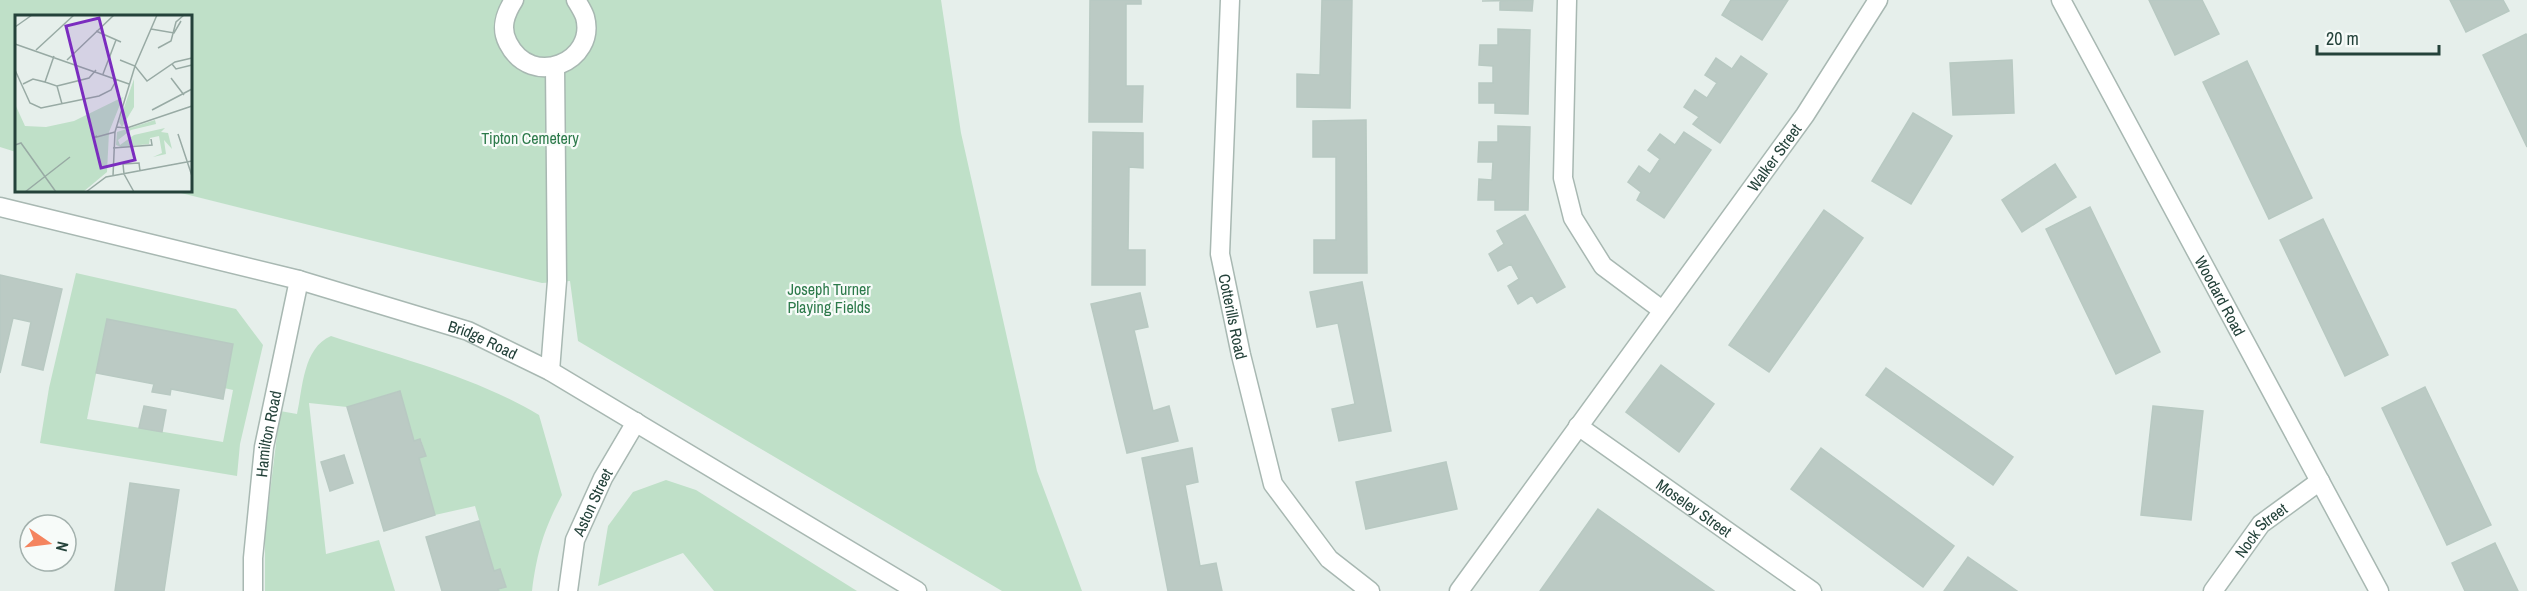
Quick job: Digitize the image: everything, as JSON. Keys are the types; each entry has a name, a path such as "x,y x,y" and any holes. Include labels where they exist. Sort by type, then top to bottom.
{"street":[{"path":"514,0 505,15 504,36 514,56 533,67 555,67 573,57 585,39 585,17 576,0"},
{"name":"Cotterills Road","path":"1230,0 1220,254 1241,355 1273,484 1329,559 1370,591"},
{"path":"1567,0 1563,178 1573,218 1604,266 1662,310"},
{"name":"Walker Street","path":"1459,591 1805,115 1878,0"},
{"name":"Woodard Road","path":"2061,0 2379,591"},
{"path":"550,371 557,281 555,67"},
{"name":"Bridge Road","path":"0,207 299,280 468,331 550,371 917,591"},
{"name":"Hamilton Road","path":"253,591 253,558 264,447 299,280"},
{"name":"Aston Street","path":"568,591 575,540 603,478 636,422"},
{"name":"Moseley Street","path":"1578,426 1812,591"},
{"name":"Nock Street","path":"2213,591 2260,524 2320,481"}],"green space":[{"path":"0,0 941,0 961,133 1037,471 1082,591 1002,591 578,341 570,281 542,283 177,192 192,192 192,15 15,15 15,152 0,147"},
{"path":"76,273 236,309 263,345 240,444 237,476 40,443 49,388","holes":["107,319 233,344 224,388 233,390 223,442 87,419"]},
{"path":"331,336 464,379 539,415 562,495 542,541 532,591 499,591 498,589 506,586 500,569 494,571 475,506 435,515 419,458 426,456 421,440 414,441 399,391 347,407 309,403 326,554 379,540 395,591 265,591 265,533 280,411 297,414 310,359 315,349"},
{"path":"666,480 696,490 857,591 714,591 683,553 598,586 608,526 633,492"}],"building":[{"path":"1090,0 1141,0 1141,4 1126,4 1126,86 1143,86 1142,122 1089,122"},
{"path":"1322,0 1352,0 1350,108 1297,107 1297,74 1320,75"},
{"path":"1533,0 1532,11 1500,10 1500,1 1482,1"},
{"path":"1731,0 1788,0 1762,40 1722,15"},
{"path":"2149,0 2202,0 2219,34 2175,55"},
{"path":"2450,0 2503,0 2509,11 2466,32"},
{"path":"1498,29 1530,30 1528,114 1495,113 1495,103 1479,103 1479,83 1493,83 1493,66 1479,65 1480,45 1498,45"},
{"path":"2526,34 2527,36 2527,147 2483,55"},
{"path":"1741,56 1767,74 1720,143 1693,124 1699,117 1684,107 1695,90 1707,98 1717,83 1705,75 1716,58 1732,69"},
{"path":"2012,60 2014,113 1953,115 1950,63"},
{"path":"2247,61 2312,198 2269,219 2203,82"},
{"path":"1913,113 1952,136 1911,204 1872,181"},
{"path":"1366,120 1367,273 1314,273 1314,240 1336,240 1336,157 1313,157 1313,121"},
{"path":"1498,126 1530,127 1528,210 1495,210 1495,200 1478,200 1479,179 1492,180 1493,162 1478,162 1479,142 1498,142"},
{"path":"1093,132 1143,133 1143,168 1129,167 1128,250 1145,250 1145,285 1092,285"},
{"path":"1684,132 1711,150 1664,218 1637,200 1641,192 1628,182 1639,166 1650,174 1660,159 1648,150 1660,134 1675,145"},
{"path":"2055,164 2076,197 2022,232 2002,200"},
{"path":"2090,207 2160,352 2116,374 2046,229"},
{"path":"1824,210 1863,238 1769,372 1729,345"},
{"path":"1525,215 1565,287 1537,303 1532,295 1518,304 1508,286 1519,279 1511,264 1498,271 1489,254 1504,244 1497,231"},
{"path":"2323,219 2388,355 2345,376 2280,240"},
{"path":"0,275 62,289 43,370 22,365 31,322 13,318 0,373"},
{"path":"1362,282 1391,431 1339,441 1332,409 1355,404 1338,323 1317,327 1310,292"},
{"path":"1140,293 1148,327 1134,330 1153,411 1169,406 1178,441 1127,453 1091,304"},
{"path":"107,319 233,344 223,399 171,389 170,395 152,392 154,384 96,373"},
{"path":"1661,365 1714,404 1679,452 1626,412"},
{"path":"1886,368 2013,457 1993,485 1866,395"},
{"path":"2425,387 2491,525 2447,545 2382,408"},
{"path":"400,391 414,441 420,439 426,456 419,458 435,515 384,531 347,407"},
{"path":"144,406 166,410 162,432 139,428"},
{"path":"2153,406 2203,411 2191,520 2141,515"},
{"path":"1192,448 1198,482 1185,485 1200,566 1216,563 1222,591 1168,591 1142,458"},
{"path":"1821,448 1954,546 1923,587 1791,489"},
{"path":"344,455 353,483 330,491 321,462"},
{"path":"1446,462 1457,509 1366,529 1356,482"},
{"path":"130,483 179,490 164,591 115,591"},
{"path":"1598,509 1714,591 1540,591"},
{"path":"479,521 494,571 500,569 506,587 498,589 499,591 442,591 426,537"},
{"path":"2495,543 2518,591 2465,591 2452,563"},
{"path":"1968,557 2017,591 1944,591"}],"park label":[{"name":"Tipton Cemetery","path":"530,138"},
{"name":"Joseph Turner Playing Fields","path":"829,298"}]}
